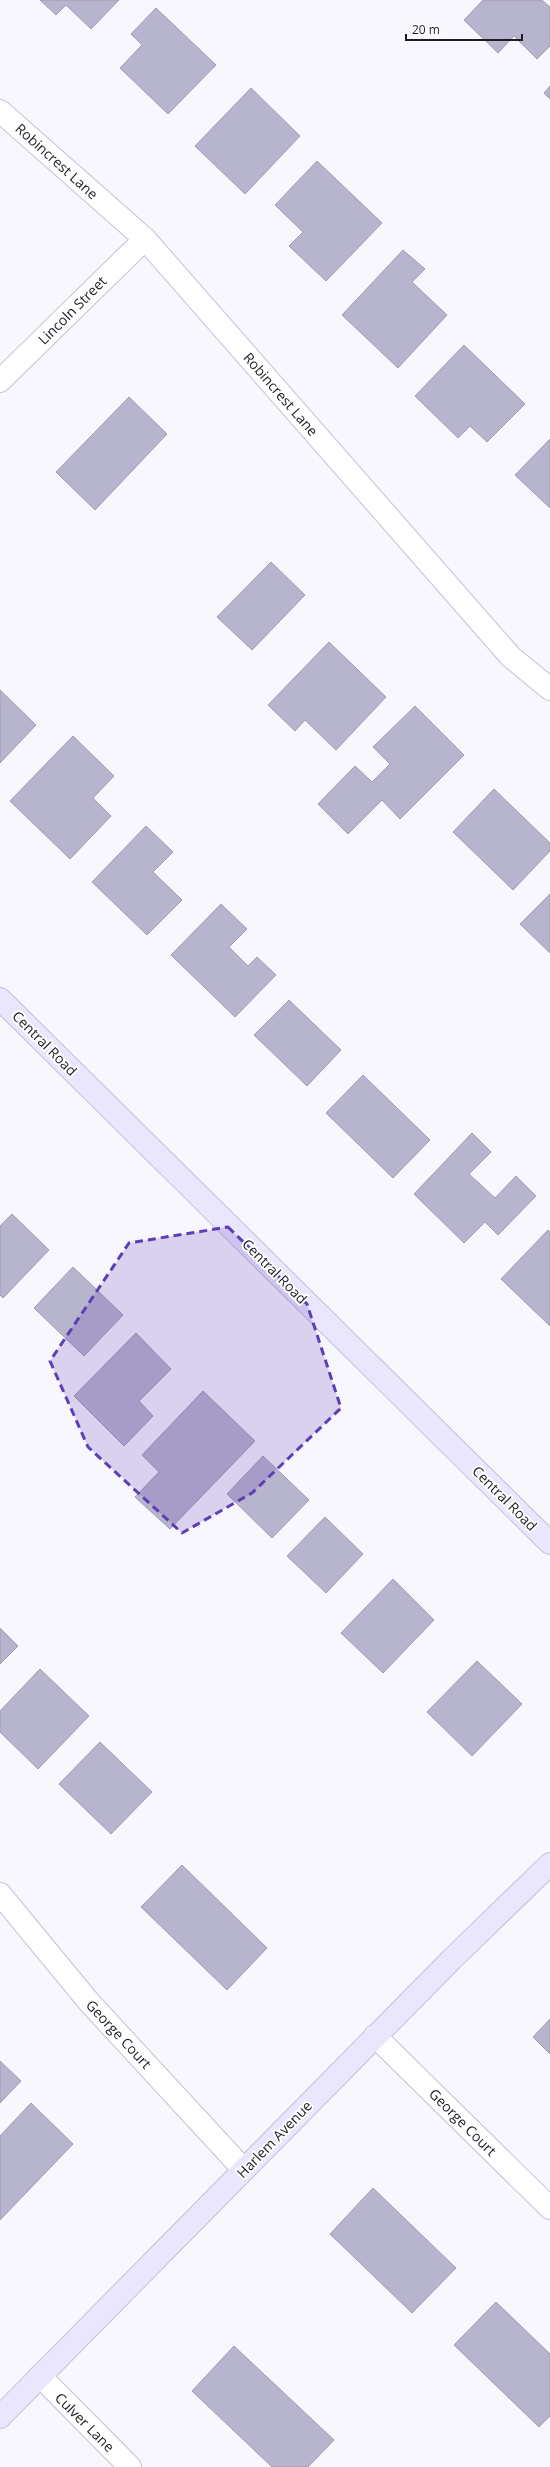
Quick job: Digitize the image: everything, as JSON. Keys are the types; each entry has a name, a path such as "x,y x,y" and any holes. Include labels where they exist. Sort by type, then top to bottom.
{"main road":[{"name":"Central Road","path":"0,999 550,1543"},
{"name":"Harlem Avenue","path":"0,2417 375,2036 550,1864"}],"street":[{"name":"Robincrest Lane","path":"0,111 144,239 511,657 550,689"},
{"name":"Lincoln Street","path":"0,381 144,239"},
{"name":"George Court","path":"0,1894 89,2002 244,2170"},
{"name":"George Court","path":"375,2036 550,2208"},
{"name":"Culver Lane","path":"40,2376 130,2467"}],"highlighted area":[{"path":"228,1227 307,1304 341,1408 252,1493 182,1533 88,1447 50,1361 129,1243"}],"building":[{"path":"40,0 119,0 91,29 66,5 56,15"},
{"path":"483,0 542,0 550,7 550,46 537,59 514,36 498,53 464,20"},
{"path":"156,8 216,65 168,114 120,68 142,45 131,34"},
{"path":"550,86 550,99 544,93"},
{"path":"251,88 300,136 245,194 195,146"},
{"path":"317,161 382,223 326,281 289,246 303,232 275,205"},
{"path":"403,250 425,269 412,282 447,315 398,368 342,315"},
{"path":"464,345 525,404 487,442 470,426 458,438 415,396"},
{"path":"129,397 167,434 95,510 56,472"},
{"path":"550,439 550,508 515,475"},
{"path":"271,562 305,595 252,650 217,617"},
{"path":"329,642 386,697 336,750 305,720 295,731 268,705"},
{"path":"0,690 36,725 0,763"},
{"path":"415,706 464,755 400,819 382,800 348,834 318,804 355,766 372,782 390,764 373,747"},
{"path":"73,736 114,776 93,798 111,816 70,859 10,801"},
{"path":"494,789 550,843 550,851 513,890 453,832"},
{"path":"146,826 173,852 153,872 182,900 147,935 92,882"},
{"path":"550,894 550,953 520,924"},
{"path":"221,904 247,929 229,947 248,966 257,957 276,975 235,1017 171,955"},
{"path":"289,1000 341,1050 307,1086 254,1035"},
{"path":"363,1075 430,1140 393,1178 326,1113"},
{"path":"472,1133 491,1152 469,1174 495,1198 516,1176 536,1196 498,1235 485,1222 464,1243 414,1194"},
{"path":"12,1214 49,1250 3,1298 0,1295 0,1226"},
{"path":"548,1230 550,1232 550,1326 501,1279"},
{"path":"73,1267 123,1315 84,1356 34,1308"},
{"path":"136,1333 171,1369 139,1401 153,1416 124,1446 74,1396"},
{"path":"203,1391 255,1441 170,1529 135,1497 159,1472 142,1455"},
{"path":"263,1456 309,1500 272,1538 227,1494"},
{"path":"325,1517 363,1554 326,1593 287,1556"},
{"path":"393,1579 434,1620 383,1673 341,1633"},
{"path":"0,1628 18,1646 0,1664"},
{"path":"477,1661 522,1704 472,1756 427,1712"},
{"path":"40,1669 89,1716 38,1769 0,1732 0,1711"},
{"path":"100,1742 152,1792 111,1834 59,1784"},
{"path":"182,1865 267,1948 227,1990 141,1907"},
{"path":"550,2019 550,2054 533,2037"},
{"path":"0,2061 21,2081 0,2103"},
{"path":"31,2103 73,2144 0,2220 0,2136"},
{"path":"373,2188 456,2268 412,2313 330,2234"},
{"path":"496,2302 550,2354 550,2416 539,2427 454,2345"},
{"path":"234,2346 334,2440 308,2467 272,2467 192,2391"}]}
